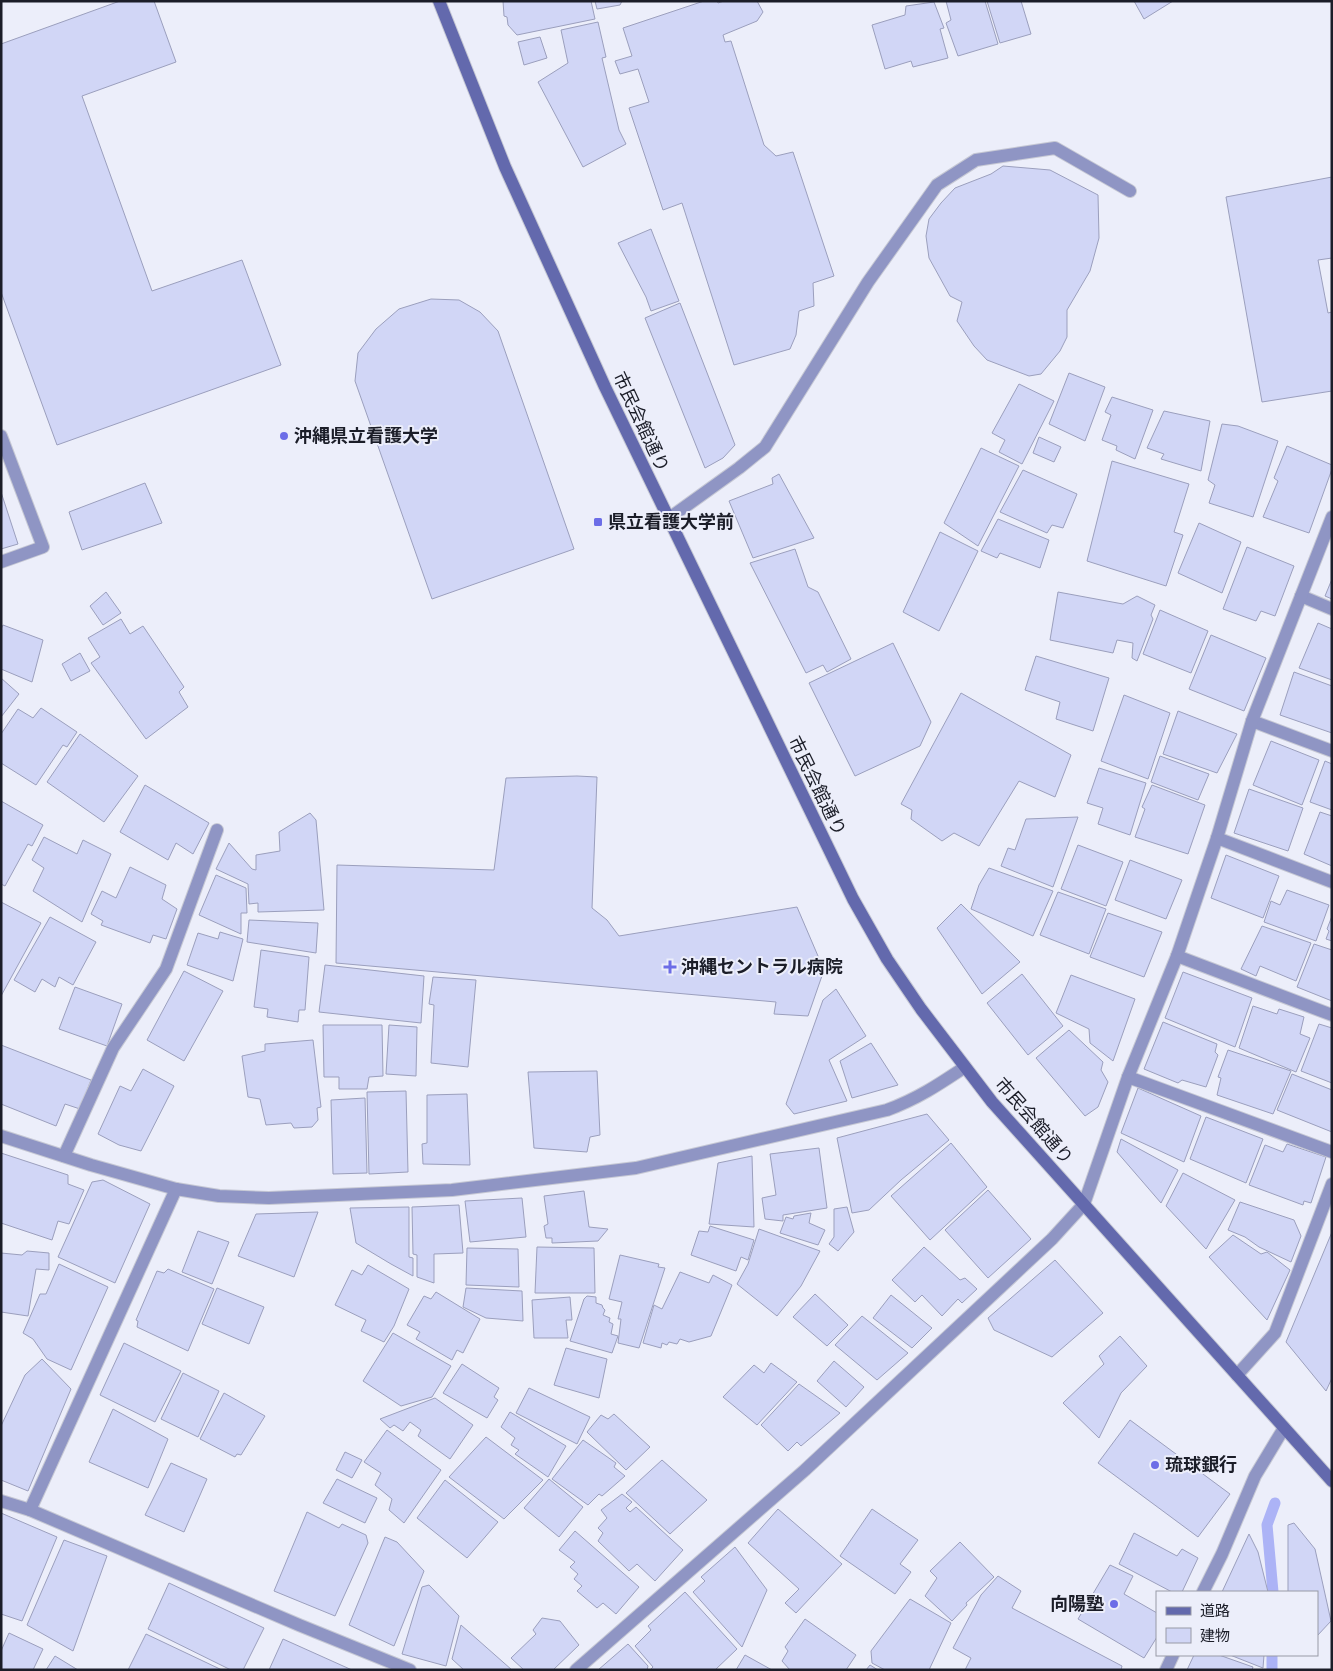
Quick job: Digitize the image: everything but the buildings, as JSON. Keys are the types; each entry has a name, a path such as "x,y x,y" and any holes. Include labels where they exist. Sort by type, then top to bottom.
{"main road":[{"name":"市民会館通り","path":"439,1 505,166 605,387 857,907 887,959 992,1102 1332,1481"}],"street":[{"path":"668,519 765,447 868,282 937,185 976,160 1055,148 1130,191"},
{"path":"1,436 43,547 1,562"},
{"path":"576,1670 805,1470 1052,1239 1084,1204 1128,1077 1176,956 1218,838 1252,721 1332,517"},
{"path":"1301,596 1332,609"},
{"path":"1252,721 1332,751"},
{"path":"64,1156 113,1048 166,969 217,830"},
{"path":"1218,838 1332,882"},
{"path":"1176,956 1332,1015"},
{"path":"1,1136 176,1189 219,1196 269,1198 442,1191 636,1168 887,1110 924,1094 965,1067"},
{"path":"1128,1077 1332,1152"},
{"path":"1237,1375 1275,1333 1332,1184"},
{"path":"30,1510 176,1189"},
{"path":"1204,1591 1222,1554 1255,1476 1284,1428"},
{"path":"1,1501 30,1510 410,1670"},
{"path":"1166,1670 1173,1656"}],"waterway":[{"path":"1273,1591 1267,1525 1275,1503"},
{"path":"1272,1656 1272,1670"}],"place":[{"name":"沖縄県立看護大学","path":"284,436"},
{"name":"県立看護大学前","path":"598,522"},
{"name":"沖縄セントラル病院","path":"670,967"},
{"name":"琉球銀行","path":"1155,1465"},
{"name":"向陽塾","path":"1114,1604"}]}
